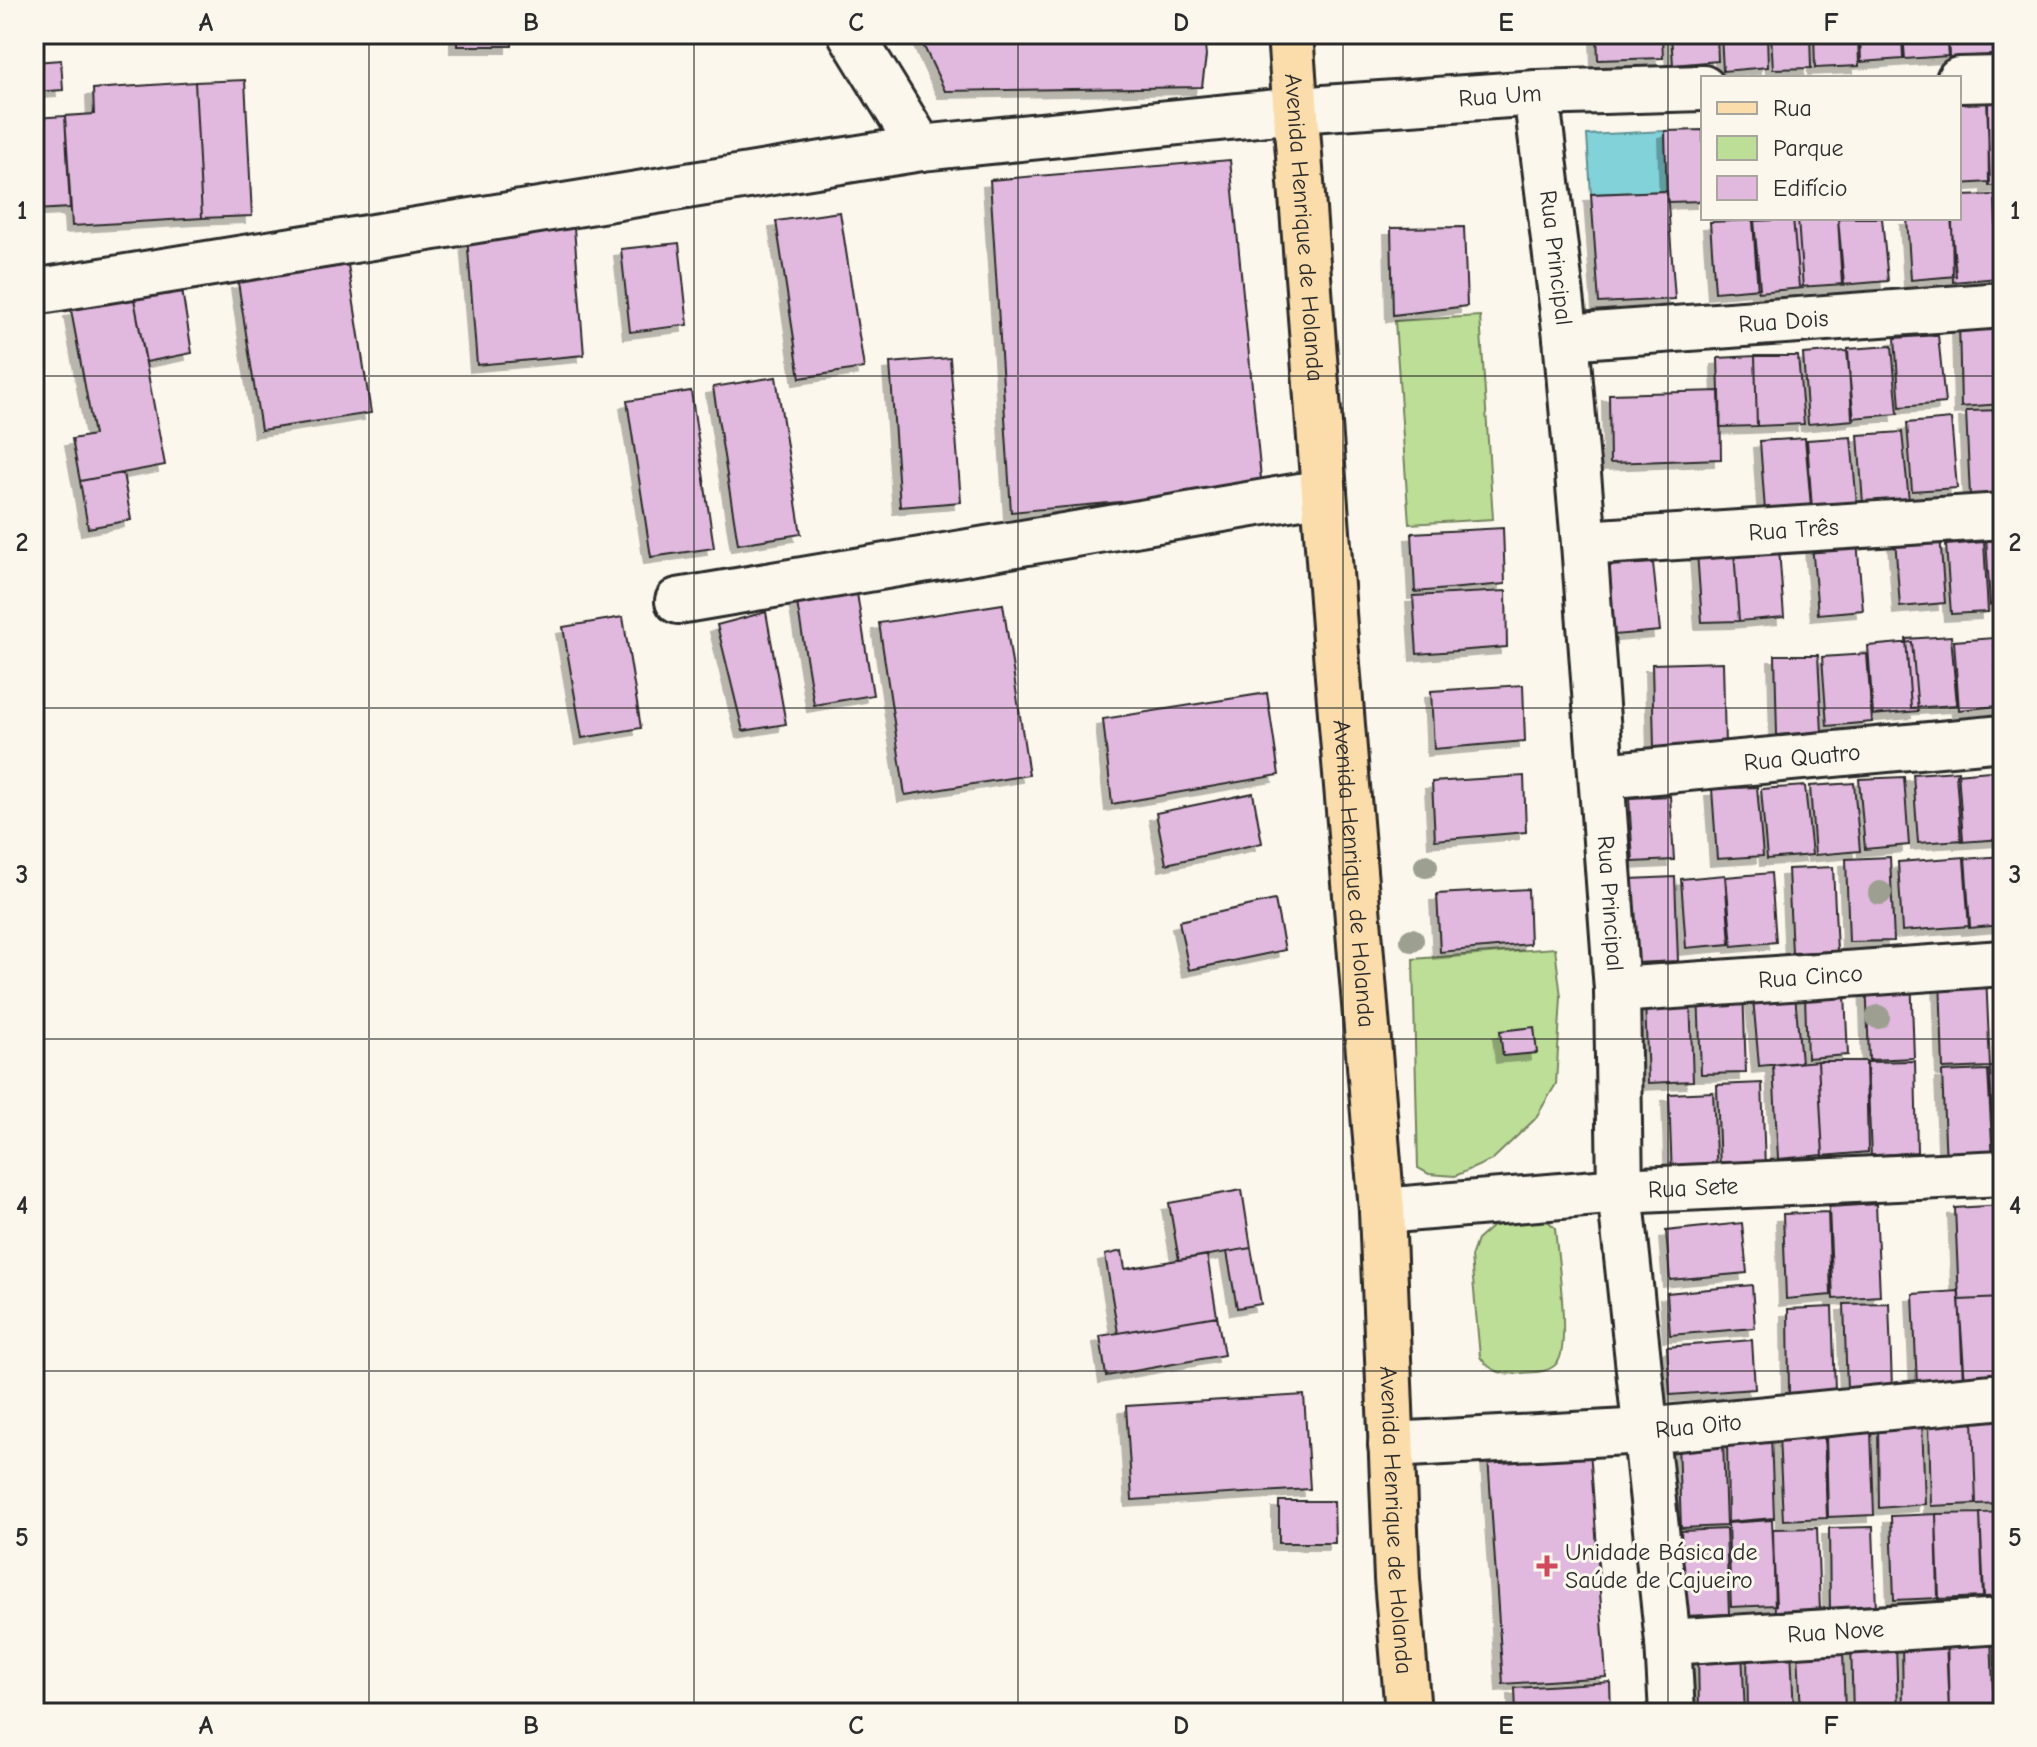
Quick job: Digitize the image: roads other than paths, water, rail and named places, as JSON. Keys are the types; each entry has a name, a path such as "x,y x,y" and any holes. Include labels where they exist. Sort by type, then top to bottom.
{"main road":[{"name":"Avenida Henrique de Holanda","path":"1290,34 1382,1211 1397,1579 1408,1713"}],"street":[{"path":"851,34 921,148"},
{"path":"1961,80 2003,79"},
{"name":"Rua Um","path":"34,292 921,148 1296,110 1536,93 1701,88"},
{"name":"Rua Principal","path":"1536,93 1566,337 1584,543 1617,990 1620,1191 1668,1642 1672,1713"},
{"name":"Rua Dois","path":"1566,337 2003,305"},
{"path":"678,601 1324,492"},
{"name":"Rua Três","path":"1584,543 2003,516"},
{"name":"Rua Quatro","path":"1603,776 2003,738"},
{"name":"Rua Cinco","path":"1617,990 2003,963"},
{"name":"Rua Sete","path":"1382,1211 1620,1191 2003,1173"},
{"name":"Rua Oito","path":"1391,1445 1645,1431 2003,1396"},
{"name":"Rua Nove","path":"1668,1642 2003,1621"}],"water":[{"path":"1665,131 1667,191 1591,194 1587,135"}],"place":[{"name":"Unidade Básica de Saúde de Cajueiro","path":"1547,1566"}]}
